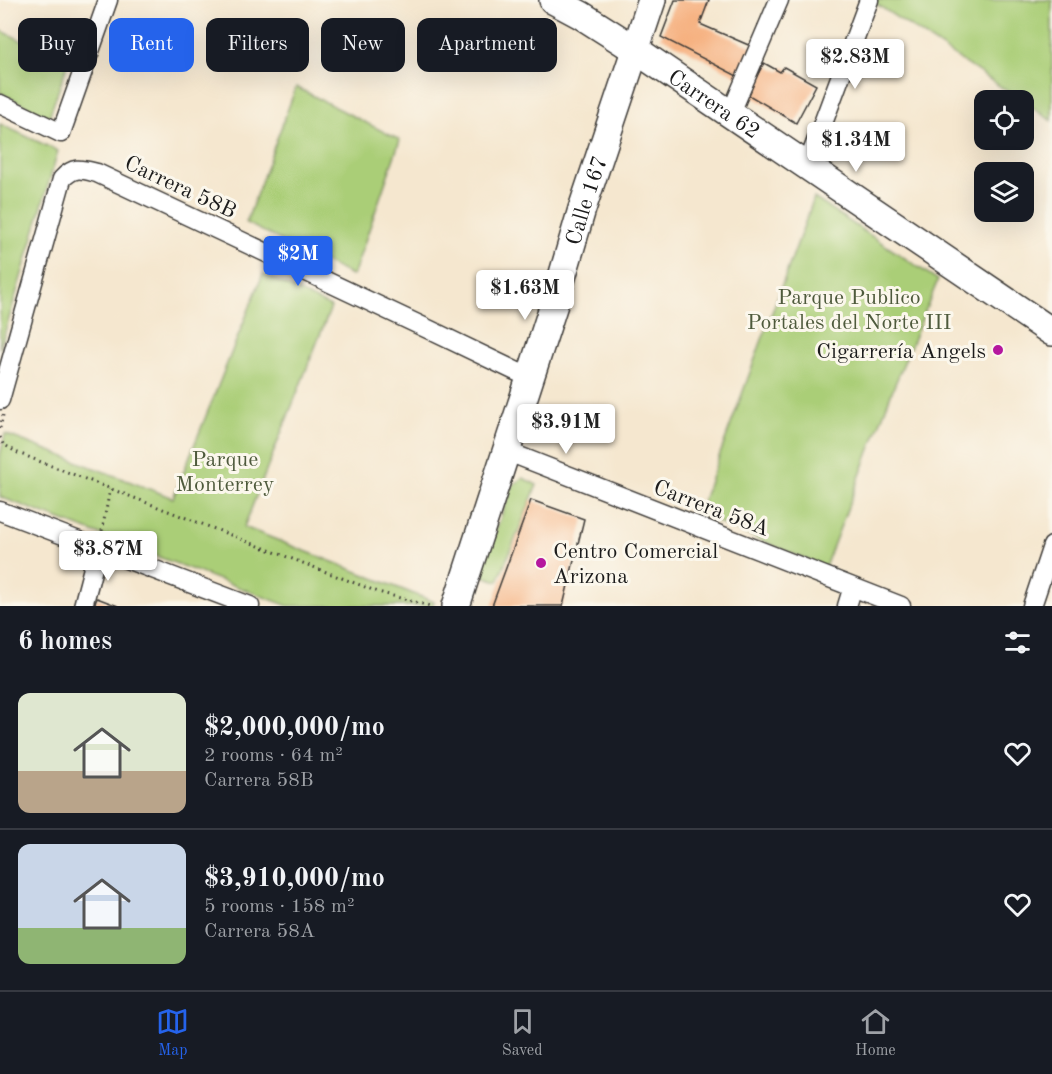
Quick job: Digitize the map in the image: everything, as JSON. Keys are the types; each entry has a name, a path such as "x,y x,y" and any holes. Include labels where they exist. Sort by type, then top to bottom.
{"street":[{"path":"0,104 62,133 108,0"},
{"name":"Carrera 62","path":"553,0 636,50 1052,332"},
{"name":"Calle 167","path":"456,606 582,209 652,0"},
{"path":"730,115 779,0"},
{"path":"807,166 869,0"},
{"name":"Carrera 58B","path":"0,400 62,179 70,171 82,169 97,173 530,378"},
{"name":"Carrera 58A","path":"506,451 901,606"},
{"path":"0,511 250,606"},
{"path":"1032,606 1052,546"},
{"path":"82,606 98,549"}],"path":[{"path":"0,437 3,444 10,449 110,489 378,592 430,606"},
{"path":"98,549 110,489"}],"green space":[{"path":"872,0 1052,0 1052,121 1034,109 1034,90 1006,90"},
{"path":"0,30 18,39 18,72 65,72 49,117 0,93"},
{"path":"296,87 400,140 353,276 246,223"},
{"path":"0,124 58,151 0,349"},
{"name":"Parque Publico Portales del Norte III","path":"814,198 938,280 893,389 825,567 698,514"},
{"name":"Parque Monterrey","path":"263,274 331,307 244,527 434,602 432,606 288,606 0,497 0,456 5,434 173,498"},
{"path":"523,478 537,485 498,581 479,575 513,485"}],"building":[{"path":"675,0 709,0 700,24 753,47 739,77 661,37"},
{"path":"764,63 780,72 784,67 816,85 796,123 747,94"},
{"name":"Centro Comercial Arizona","path":"531,500 584,519 563,606 492,606"},
{"path":"97,598 118,606 94,606"}],"place":[{"name":"Cigarrería Angels","path":"998,350"},
{"name":"Centro Comercial Arizona","path":"541,563"}]}
